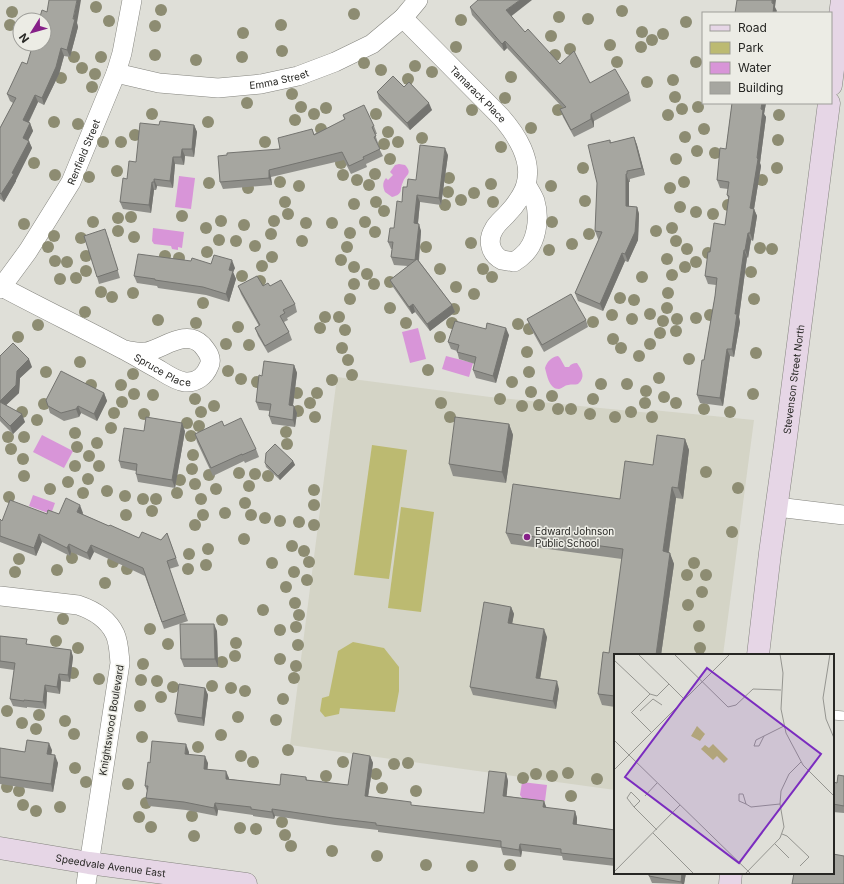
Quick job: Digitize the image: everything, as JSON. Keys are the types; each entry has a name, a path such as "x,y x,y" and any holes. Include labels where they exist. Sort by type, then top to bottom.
{"main road":[{"path":"832,77 842,0"},
{"name":"Stevenson Street North","path":"758,654 829,104"},
{"name":"Speedvale Avenue East","path":"0,848 89,863 240,884"},
{"path":"730,884 731,874"}],"street":[{"name":"Renfield Street","path":"1,288 28,251 71,182 116,73 122,54 132,0"},
{"name":"Emma Street","path":"116,73 159,83 218,88 261,84 298,76 335,62 372,44 403,18 418,0"},
{"name":"Tamarack Place","path":"403,18 510,127 518,138 523,151 528,172 526,184"},
{"name":"Spruce Place","path":"1,288 124,350"},
{"path":"777,507 844,515"},
{"name":"Knightswood Boulevard","path":"0,596 78,605 99,615 110,625 115,634 119,648 120,662 86,884"}],"lane":[{"path":"834,715 844,716"}],"shaded area":[{"name":"Edward Johnson Public School","path":"337,377 490,397 651,413 652,410 754,420 723,654 614,654 614,790 290,745"}],"green space":[{"path":"372,445 407,450 389,579 354,575"},
{"path":"401,507 434,512 421,612 388,608"},
{"path":"353,642 384,648 399,667 399,691 395,712 340,708 339,714 325,717 320,711 322,698 329,696 338,651"}],"water":[{"path":"395,165 405,165 409,172 404,179 400,193 392,197 385,192 383,183 386,178 388,180 393,175 390,172"},
{"path":"179,176 195,178 191,209 175,207"},
{"path":"153,228 184,232 182,248 178,247 178,250 172,249 171,246 154,244 152,241"},
{"path":"418,328 426,359 410,363 402,332"},
{"path":"446,356 473,363 469,377 442,369"},
{"path":"558,356 565,367 569,367 572,364 577,363 583,376 578,384 567,385 559,389 553,387 545,368 553,357"},
{"path":"42,435 73,451 64,468 33,452"},
{"path":"33,495 55,503 51,514 29,506"},
{"path":"522,782 547,785 545,801 523,799 520,795"}],"building":[{"path":"49,0 77,0 73,19 75,19 67,50 61,48 56,67 42,98 35,95 23,120 30,123 23,138 29,141 12,173 14,174 1,194 0,128 16,98 7,94 22,62 27,64 31,52 52,52 52,12 47,12"},
{"path":"478,0 520,0 506,10 525,32 528,29 560,64 574,51 590,83 615,69 629,93 591,114 591,119 571,130 560,109 566,107 505,41 502,44 470,7"},
{"path":"737,0 772,0 772,3 774,4 773,12 735,12"},
{"path":"393,76 404,87 409,82 429,103 407,123 377,92"},
{"path":"732,104 762,104 761,109 763,110 758,159 750,208 754,209 750,233 748,233 744,250 735,314 737,314 732,349 727,349 720,398 697,395 717,278 705,276 708,252 710,252 714,223 725,225 729,196 727,195 729,182 717,180 720,148 726,149"},
{"path":"364,105 374,126 372,127 376,136 374,137 380,149 363,157 364,159 349,166 342,152 269,170 269,178 220,182 218,156 227,155 227,153 280,149 278,138 312,129 314,135 345,119 343,115"},
{"path":"160,121 194,125 192,149 182,149 181,157 173,157 170,181 154,179 154,182 152,182 149,205 120,202 123,178 127,179 129,161 136,162 140,123 159,125"},
{"path":"634,137 642,168 627,171 626,206 637,207 635,232 625,254 622,253 600,304 575,293 602,232 595,231 597,183 588,145 610,140 610,143"},
{"path":"420,145 445,148 439,198 417,195 414,223 419,224 415,260 391,257 393,242 388,242 390,228 394,228 397,201 402,202 403,187 407,187 408,179 416,180"},
{"path":"105,229 118,270 97,277 84,236"},
{"path":"138,254 191,261 192,258 211,264 214,255 232,260 229,270 233,271 226,294 203,287 134,276"},
{"path":"417,259 452,305 427,324 413,304 409,307 390,280"},
{"path":"257,276 263,286 268,283 270,286 281,280 295,304 283,310 285,313 280,316 289,332 265,346 255,328 260,325 238,286"},
{"path":"571,294 586,320 542,345 527,319"},
{"path":"455,321 486,329 487,323 506,328 493,376 473,370 476,357 457,352 459,345 448,342"},
{"path":"13,343 29,359 17,371 16,385 0,401 0,356"},
{"path":"264,361 294,365 289,405 294,406 293,420 269,416 271,404 256,402 259,375 262,376"},
{"path":"61,371 104,393 94,414 78,406 76,409 61,413 48,406 46,400"},
{"path":"0,402 22,414 10,426 0,416"},
{"path":"146,417 182,423 172,480 136,474 137,464 119,461 124,428 144,431"},
{"path":"455,417 509,424 502,472 449,464"},
{"path":"241,418 256,449 211,468 195,434 222,421 224,426"},
{"path":"657,435 685,439 678,488 672,487 663,551 670,553 656,654 614,654 614,696 598,694 603,652 609,653 623,549 506,533 513,484 620,499 625,461 653,465"},
{"path":"275,444 293,461 278,476 265,463 266,453"},
{"path":"66,498 80,505 77,512 139,538 142,532 161,540 167,533 176,558 167,561 185,614 162,622 143,568 91,545 87,553 69,544 67,548 39,534 34,548 0,536 0,519 2,521 10,500 47,514 48,510 59,514"},
{"path":"484,602 511,607 508,623 544,629 536,678 557,681 553,701 470,687"},
{"path":"180,624 214,624 215,659 181,659"},
{"path":"0,636 27,639 26,644 71,650 68,675 59,674 57,687 45,685 43,702 10,699 15,663 0,661"},
{"path":"179,684 205,688 202,718 175,714"},
{"path":"27,740 49,743 47,754 55,755 51,784 0,777 0,748 25,752"},
{"path":"152,741 186,744 185,754 205,756 204,769 226,771 226,779 280,785 281,774 306,777 306,780 348,785 353,753 370,756 365,796 411,802 411,805 484,813 489,771 506,773 503,796 544,801 543,807 575,811 573,824 614,830 614,859 561,853 561,849 520,844 519,850 501,847 501,841 376,825 376,823 272,809 272,812 251,809 251,807 215,803 214,808 184,802 146,798 148,786 145,786 148,762 150,763"},
{"path":"838,775 844,776 844,806 834,804 834,782 837,783"},
{"path":"834,854 844,856 844,884 792,884 794,874 834,874"},
{"path":"649,874 682,874 681,882 649,876"}],"place":[{"name":"Edward Johnson Public School","path":"527,537"}]}
